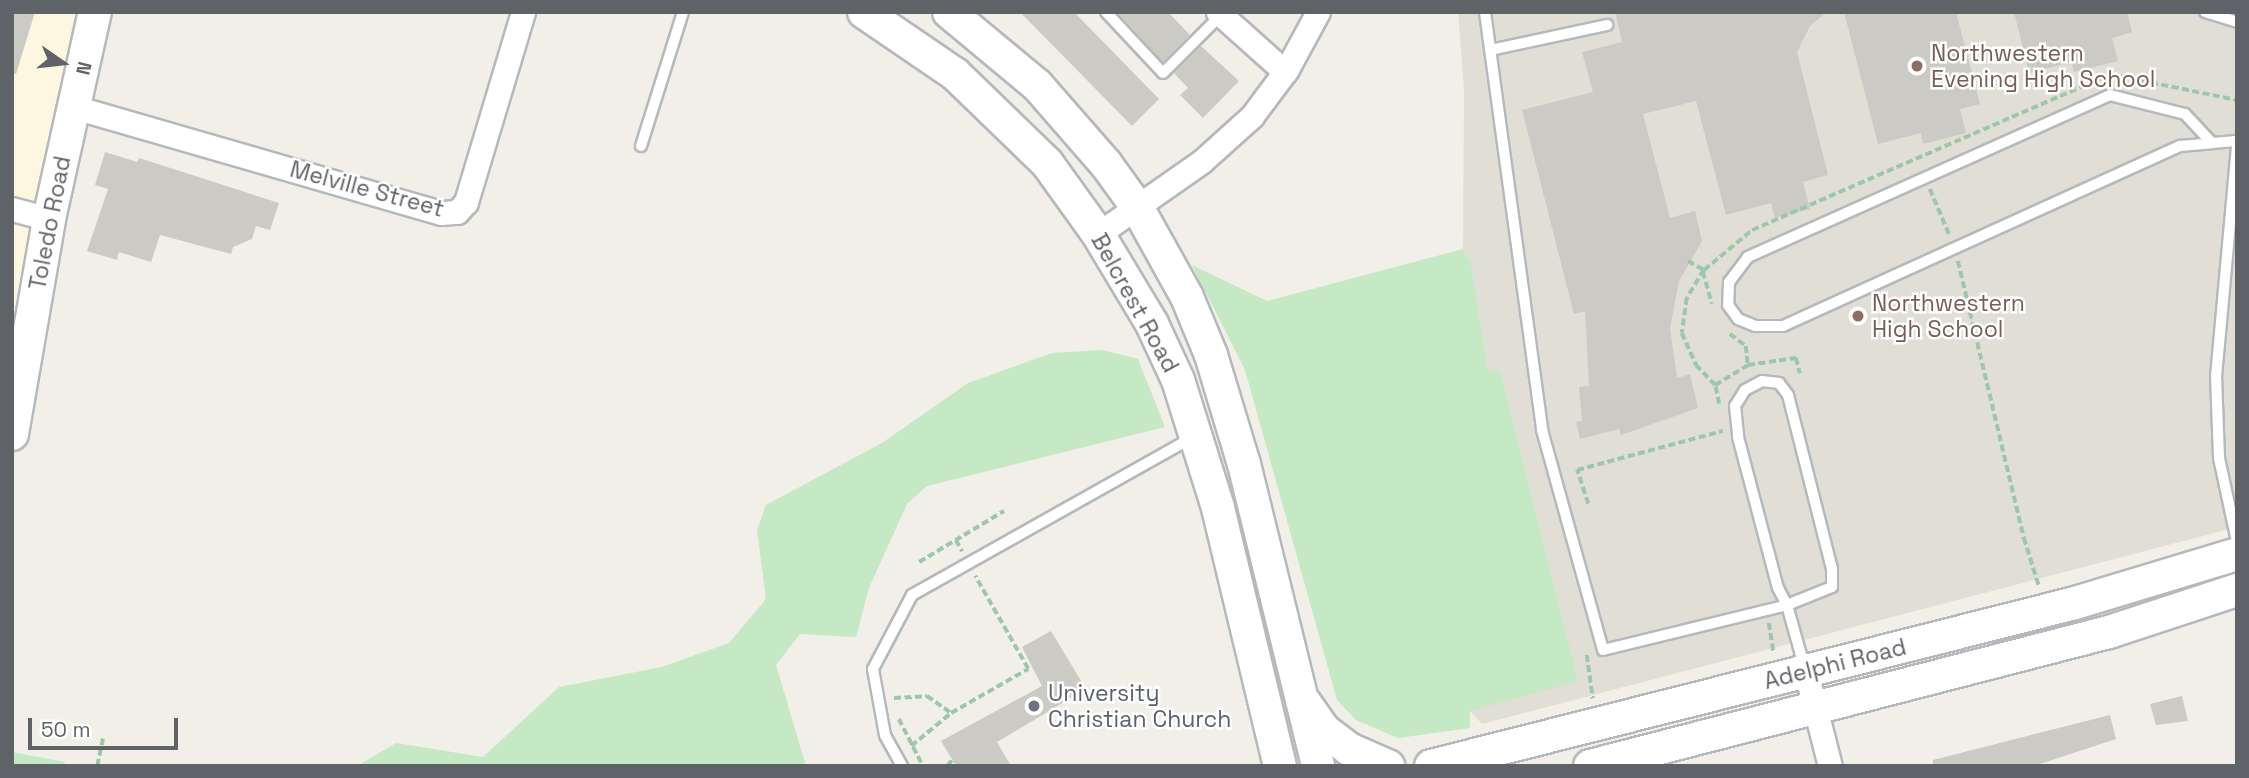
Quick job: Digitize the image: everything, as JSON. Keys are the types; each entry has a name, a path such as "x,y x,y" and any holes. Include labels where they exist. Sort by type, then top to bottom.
{"main road":[{"name":"Toledo Road","path":"12,434 17,385 49,219 95,12"},
{"name":"Belcrest Road","path":"864,12 923,51 984,100 1047,163 1098,234 1152,324 1197,436 1280,766"},
{"name":"Belcrest Road","path":"949,12 1037,85 1106,164 1137,207 1187,297 1211,355 1244,464 1318,766"},
{"name":"Adelphi Road","path":"1430,766 2075,603 2237,554"},
{"name":"Adelphi Road","path":"1590,766 2109,632 2237,590"},
{"path":"1300,696 1324,730 1345,746 1388,766"}],"street":[{"name":"Melville Street","path":"74,107 441,213 457,212 466,202 523,12"},
{"path":"1098,234 1201,162 1252,116 1285,72 1318,12"},
{"path":"1220,13 1285,72"},
{"path":"12,209 49,219"},
{"path":"1806,672 1829,766"}],"lane":[{"path":"641,146 683,12"},
{"path":"1106,12 1163,73 1220,13"},
{"path":"1485,12 1542,430 1603,650 1787,605 1832,587 1832,569 1788,395 1779,383 1762,381 1745,390 1735,407 1738,436 1778,589 1787,605 1806,672"},
{"path":"2205,12 2237,22"},
{"path":"1490,50 1607,26"},
{"path":"2212,143 2185,114 2110,95 1748,257 1729,282 1728,306 1738,319 1755,326 1783,327 2180,146 2237,141"},
{"path":"2237,146 2216,376 2219,458 2237,541"},
{"path":"902,766 885,735 873,669 912,595 1197,436"}],"path":[{"path":"1917,159 1955,247 2024,538 2041,590"},
{"path":"1704,270 1688,298 1682,333 1696,365 1715,386"},
{"path":"1588,504 1577,470 1725,431"},
{"path":"919,562 1003,511"},
{"path":"911,746 951,713 1028,669 957,540"},
{"path":"896,705 893,696 916,694 940,701 951,713"},
{"path":"898,714 922,766"},
{"path":"97,766 103,737"},
{"path":"947,766 952,760"}],"shaded area":[{"path":"12,12 75,12 12,335"},
{"name":"Northwestern High School","path":"1458,12 2237,12 2237,527 1482,724 1470,711 1470,260 1463,249 1464,89"}],"green space":[{"path":"1463,249 1470,260 1488,372 1500,370 1578,681 1470,711 1470,728 1398,738 1356,720 1337,700 1245,370 1192,265 1267,301"},
{"path":"1102,350 1138,359 1165,427 927,486 907,504 869,588 856,637 800,634 776,665 806,766 357,766 396,743 483,757 559,687 662,667 729,643 766,599 757,530 766,505 882,443 968,383 1052,353"},
{"path":"12,752 65,762 64,766 12,766"}],"building":[{"path":"12,12 35,12 16,74 12,73"},
{"path":"1020,12 1074,12 1159,99 1132,126"},
{"path":"1117,12 1168,12 1190,35 1163,62"},
{"path":"1615,12 1827,12 1810,26 1797,52 1828,175 1803,182 1810,209 1775,218 1771,203 1726,215 1696,101 1643,114 1670,218 1695,211 1702,241 1679,281 1670,328 1677,378 1690,374 1698,408 1621,435 1619,429 1580,439 1576,422 1582,421 1579,387 1589,386 1585,311 1574,314 1522,110 1593,92 1582,52 1622,42"},
{"path":"1844,12 1956,12 1980,104 1960,109 1966,133 1923,144 1921,133 1878,144"},
{"path":"2014,12 2127,12 2132,32 2112,38 2118,61 2074,72 2071,62 2029,73"},
{"path":"1201,46 1239,81 1203,118 1180,95 1188,88 1174,73"},
{"path":"105,152 137,162 139,158 279,203 270,230 256,226 252,239 233,247 231,254 160,235 151,262 119,252 117,260 87,251 108,189 95,185"},
{"name":"University Christian Church","path":"1051,631 1086,689 997,742 1011,766 956,766 941,741 1042,686 1022,647"},
{"path":"2182,696 2188,721 2156,725 2150,704"},
{"path":"2110,715 2116,739 2034,766 1933,766 1933,760"}],"place":[{"name":"Northwestern Evening High School","path":"1917,66"},
{"name":"Northwestern High School","path":"1858,316"},
{"name":"University Christian Church","path":"1034,706"}]}
